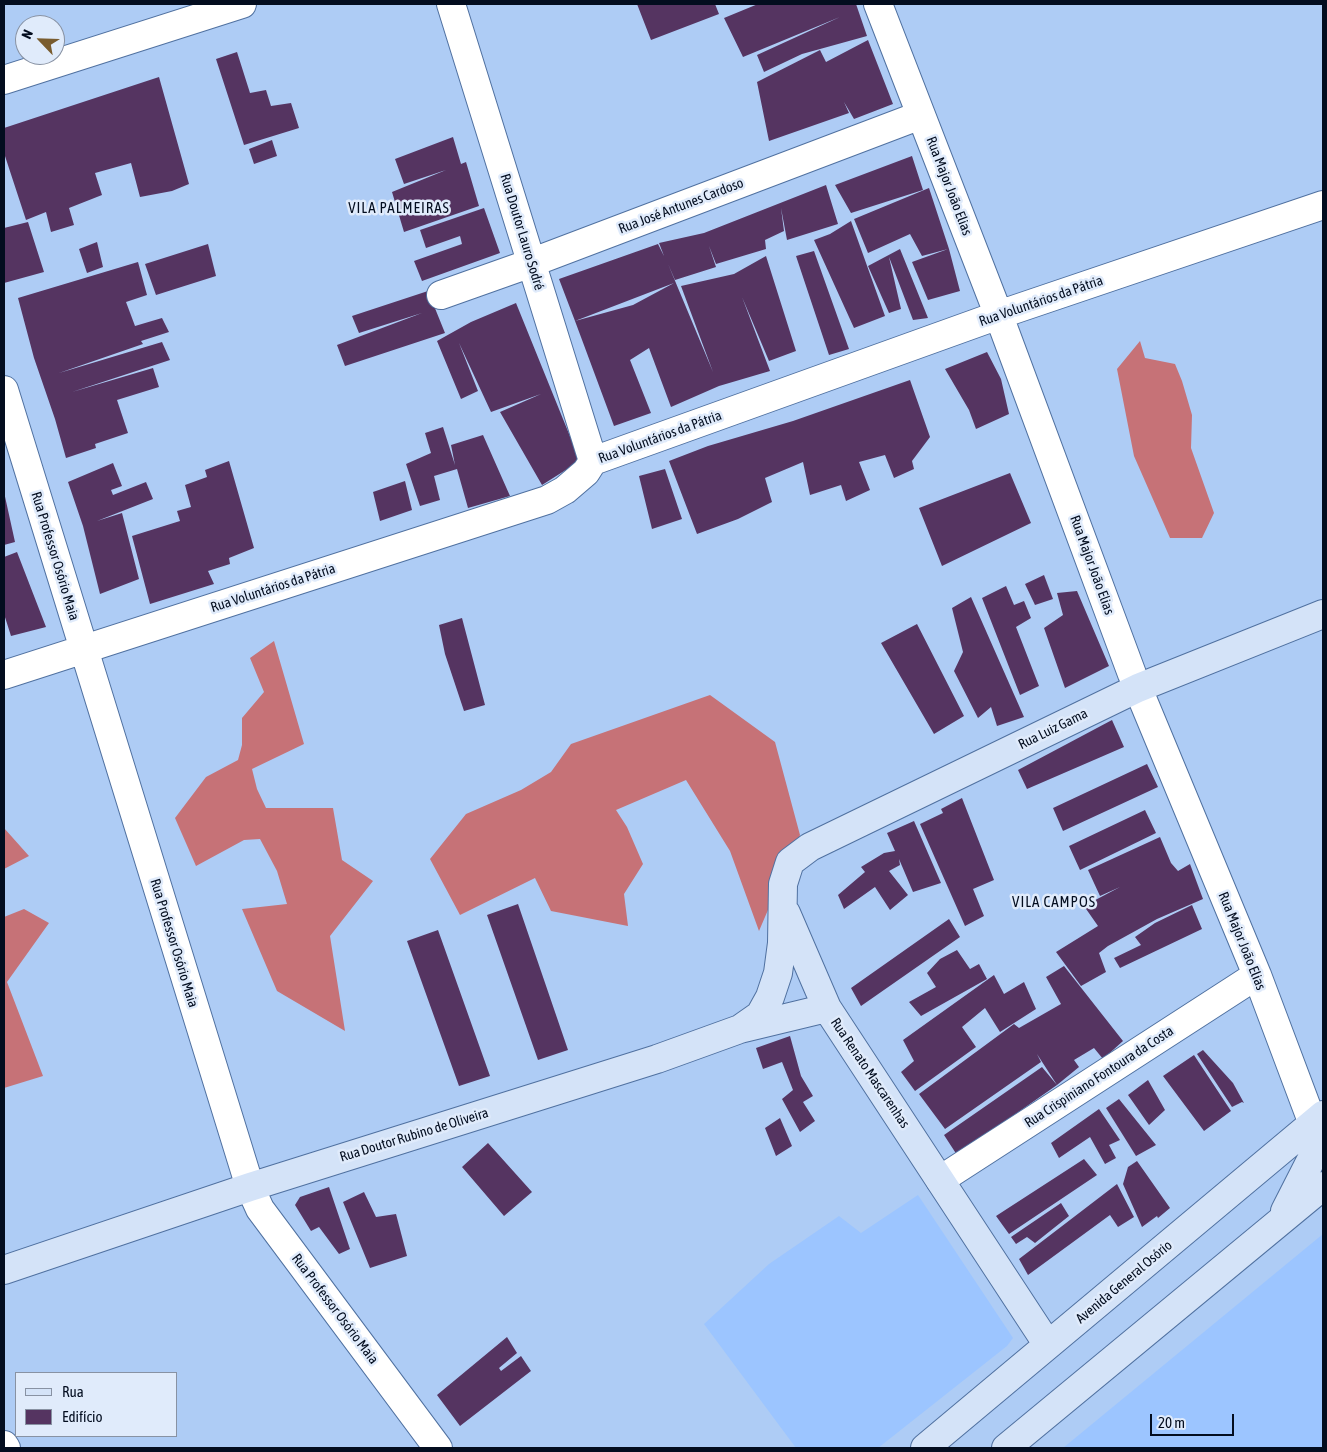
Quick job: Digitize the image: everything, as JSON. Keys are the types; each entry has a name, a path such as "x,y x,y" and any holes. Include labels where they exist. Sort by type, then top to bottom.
{"street":[{"path":"4,80 242,4"},
{"name":"Rua Doutor Lauro Sodré","path":"451,4 593,461"},
{"name":"Rua Major João Elias","path":"878,4 999,316 1138,688 1318,1119"},
{"name":"Rua José Antunes Cardoso","path":"441,295 921,115"},
{"name":"Rua Voluntários da Pátria","path":"4,675 547,500 565,490 586,472 593,461 999,316 1323,205"},
{"name":"Rua Professor Osório Maia","path":"4,390 250,1187 260,1209 438,1448"},
{"name":"Rua Luiz Gama","path":"783,907 782,884 790,862 810,847 1138,688 1323,614"},
{"path":"740,1029 760,1015 770,997 778,973 783,907"},
{"name":"Rua Renato Mascarenhas","path":"783,907 827,1008 1048,1345"},
{"name":"Rua Crispiniano Fontoura da Costa","path":"940,1180 1257,975"},
{"name":"Rua Doutor Rubino de Oliveira","path":"4,1270 250,1187 657,1059 740,1029 827,1008"},
{"path":"1280,1220 1298,1190 1313,1156 1318,1119"},
{"name":"Avenida General Osório","path":"925,1448 1318,1119"},
{"path":"1006,1448 1323,1186"}],"shaded area":[{"path":"1140,341 1145,358 1175,364 1182,381 1192,415 1191,448 1214,513 1202,538 1170,538 1134,456 1117,369"},
{"path":"274,641 304,744 252,769 257,789 266,808 333,808 342,860 373,881 330,936 345,1031 277,991 242,909 287,904 277,871 260,839 244,840 196,866 175,818 206,777 238,760 242,745 242,718 264,692 250,658"},
{"path":"710,695 775,742 800,835 759,931 730,851 686,780 616,810 627,827 643,864 624,894 628,926 551,911 535,878 460,915 430,859 466,814 521,790 551,772 571,744"},
{"path":"4,828 29,856 4,869"},
{"path":"24,909 49,923 7,982 43,1076 4,1088 4,917"},
{"path":"918,1195 1013,1338 1007,1346 878,1448 796,1448 704,1324 769,1264 839,1216 861,1233"},
{"path":"1323,1234 1323,1448 1063,1448"}],"building":[{"path":"637,4 715,4 719,14 651,40"},
{"path":"758,4 856,4 867,36 802,54 764,72 757,55 840,17 743,57 724,18"},
{"path":"868,40 893,104 854,119 844,102 849,113 769,141 757,82 820,50 826,62"},
{"path":"237,52 250,93 266,90 271,106 291,103 299,128 244,145 216,59"},
{"path":"159,77 189,184 172,191 140,197 131,163 95,173 102,195 69,208 74,225 51,232 46,212 26,220 4,153 4,128"},
{"path":"453,137 461,164 466,162 479,206 404,232 392,192 446,170 404,184 395,159"},
{"path":"272,140 277,156 254,164 249,149"},
{"path":"912,156 923,190 851,213 835,185"},
{"path":"826,185 838,224 787,240 781,208 784,231 765,240 766,249 716,264 709,246 716,267 675,280 668,264 713,372 681,286 734,274 766,256 796,351 769,361 742,297 770,371 719,386 671,407 649,348 630,360 651,413 614,426 559,279 658,244 664,256 659,243 704,233","holes":["674,283 633,305 575,321"]},
{"path":"929,188 949,249 960,291 928,300 912,262 948,249 922,256 910,234 868,253 854,219"},
{"path":"484,208 500,253 422,281 414,261 462,244 460,236 426,248 420,230"},
{"path":"851,221 885,316 854,328 814,240 830,234"},
{"path":"28,222 44,272 4,283 4,228"},
{"path":"97,242 103,267 87,273 79,249"},
{"path":"208,244 216,276 156,295 145,264"},
{"path":"900,249 928,318 913,320 889,257 901,309 889,313 868,266"},
{"path":"814,251 849,349 829,355 796,256"},
{"path":"138,262 147,295 126,302 135,326 162,318 169,332 141,341 143,344 59,373 162,342 170,360 72,392 153,368 159,387 117,400 128,433 95,444 96,448 66,458 34,358 18,298"},
{"path":"428,291 445,333 345,366 337,345 422,313 359,333 352,316"},
{"path":"516,303 580,461 542,485 500,412 541,394 491,412 459,343 478,391 461,399 437,341 471,322"},
{"path":"987,352 1001,379 1009,414 976,429 969,410 945,369"},
{"path":"910,380 930,437 912,461 914,469 894,478 885,455 859,462 870,490 846,501 841,485 810,495 803,462 765,478 772,502 738,519 697,534 669,461 708,446 793,421"},
{"path":"443,427 455,465 451,445 483,435 510,496 468,508 457,469 434,476 440,500 420,506 406,464 431,453 425,433"},
{"path":"229,461 254,548 229,558 230,564 208,571 214,584 150,604 132,536 180,521 177,511 191,507 185,485 207,477 205,470"},
{"path":"113,463 122,486 111,490 113,495 146,482 153,499 97,521 122,513 139,579 100,594 83,526 68,482"},
{"path":"665,469 682,519 652,529 639,476"},
{"path":"1010,473 1031,523 942,566 919,508"},
{"path":"405,481 412,510 380,521 373,492"},
{"path":"4,492 15,542 4,545"},
{"path":"17,552 46,627 11,636 4,614 4,557"},
{"path":"1044,575 1053,599 1035,605 1025,584"},
{"path":"1006,586 1014,605 1024,601 1031,618 1016,627 1039,686 1020,695 982,598"},
{"path":"1077,591 1109,666 1065,688 1044,628 1063,615 1057,593"},
{"path":"971,597 1024,717 997,726 991,707 978,718 954,671 963,652 952,608"},
{"path":"462,618 485,705 464,711 445,654 439,625"},
{"path":"917,624 964,716 934,734 881,643"},
{"path":"1112,720 1124,747 1027,789 1018,770"},
{"path":"1147,764 1158,787 1063,831 1053,808"},
{"path":"962,798 994,880 973,889 984,916 965,926 920,824 943,813 941,809"},
{"path":"1145,810 1156,833 1080,870 1069,846"},
{"path":"914,821 941,883 913,892 899,859 900,865 889,871 908,895 890,910 875,887 844,909 838,895 865,872 861,867 884,853 895,851 887,833"},
{"path":"1160,837 1171,863 1178,871 1190,864 1203,899 1157,919 1108,946 1099,953 1106,972 1081,986 1056,952 1098,926 1084,906 1120,887 1100,896 1088,870"},
{"path":"518,904 568,1050 538,1060 487,915"},
{"path":"1192,905 1202,929 1120,968 1114,958 1141,945 1135,937 1155,923"},
{"path":"949,919 960,937 861,1006 851,988"},
{"path":"438,930 490,1076 459,1086 407,941"},
{"path":"957,950 970,969 979,964 987,979 921,1016 909,1002 936,987 927,973 940,959"},
{"path":"1064,966 1123,1041 1103,1059 1094,1048 1074,1060 1079,1067 1057,1085 1037,1054 1041,1062 945,1129 919,1094 1014,1024 1019,1028 1061,1004 1046,977"},
{"path":"994,975 1004,994 1024,982 1036,1009 1000,1032 985,1008 962,1027 976,1047 915,1091 901,1072 914,1061 903,1040"},
{"path":"790,1036 801,1076 813,1096 803,1102 815,1121 800,1132 782,1099 793,1090 782,1062 763,1069 756,1048"},
{"path":"1203,1050 1233,1083 1244,1103 1242,1102 1232,1107 1197,1054"},
{"path":"1194,1055 1231,1111 1204,1131 1163,1076"},
{"path":"1042,1067 1057,1085 957,1155 944,1135"},
{"path":"1148,1080 1165,1110 1149,1125 1128,1095"},
{"path":"1119,1099 1156,1145 1136,1156 1106,1108"},
{"path":"1099,1109 1120,1140 1109,1145 1116,1158 1105,1164 1090,1137 1059,1158 1051,1143"},
{"path":"780,1118 792,1146 776,1156 765,1128"},
{"path":"488,1143 532,1192 504,1216 462,1167"},
{"path":"1084,1159 1097,1175 1009,1234 996,1216"},
{"path":"1137,1161 1170,1208 1158,1218 1157,1216 1142,1227 1123,1184 1128,1167"},
{"path":"1117,1184 1134,1217 1118,1227 1110,1215 1028,1275 1019,1259"},
{"path":"329,1187 350,1249 339,1254 319,1227 311,1231 295,1205 300,1197"},
{"path":"364,1192 376,1217 396,1214 407,1256 370,1268 343,1202"},
{"path":"1061,1203 1069,1216 1035,1243 1027,1237 1016,1244 1011,1237"},
{"path":"507,1337 517,1353 499,1368 501,1371 521,1356 531,1371 460,1426 437,1395"}],"district":[{"name":"VILA PALMEIRAS","path":"399,208"},
{"name":"VILA CAMPOS","path":"1054,902"}]}
